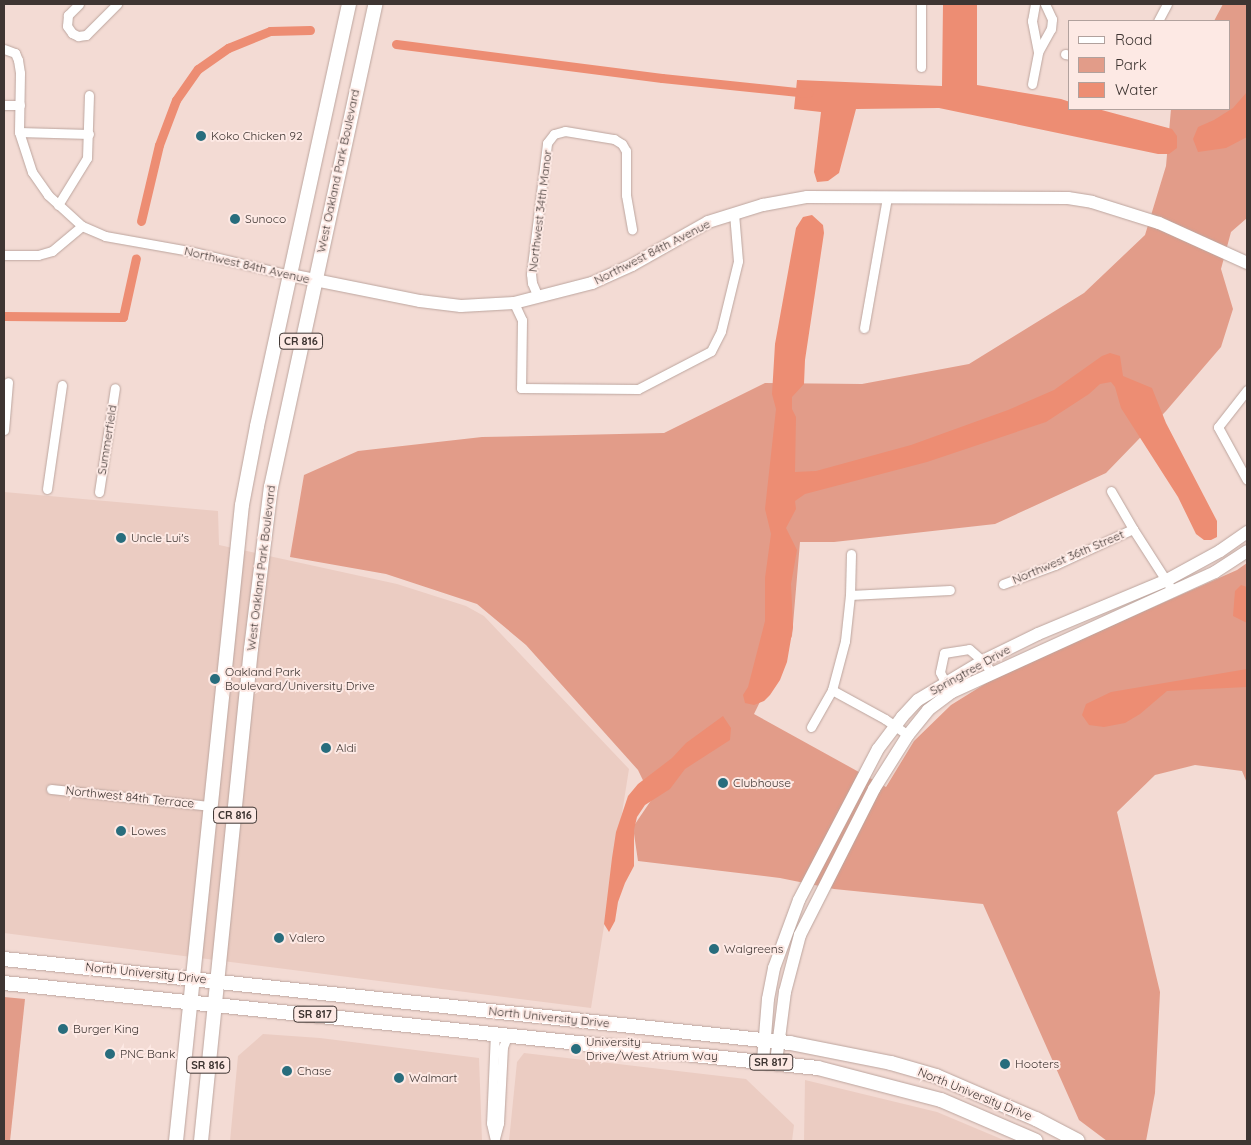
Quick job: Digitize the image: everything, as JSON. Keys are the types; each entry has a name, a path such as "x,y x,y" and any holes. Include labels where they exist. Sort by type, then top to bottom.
{"main road":[{"name":"West Oakland Park Boulevard","path":"176,1141 209,806 242,505 349,4"},
{"name":"West Oakland Park Boulevard","path":"200,1141 267,514 278,448 375,4"},
{"name":"North University Drive","path":"4,959 218,980 771,1041 847,1053 936,1076 1028,1115 1078,1141"},
{"name":"North University Drive","path":"4,983 818,1068 942,1100 1027,1139"},
{"path":"457,1029 483,1022 502,1012"},
{"path":"501,1034 506,1024 515,1021 552,1018"}],"street":[{"path":"79,4 68,15 67,26 72,33 78,36 86,35 117,4"},
{"path":"921,4 921,66"},
{"path":"1035,4 1032,22 1038,52"},
{"path":"1032,84 1038,52 1051,29 1052,19 1045,4"},
{"path":"1159,20 1167,4"},
{"name":"Northwest 84th Avenue","path":"4,49 14,53 20,73 20,132 32,172 48,195 82,226 106,236 189,251 314,281 420,301 461,306 514,303 592,283 632,265 708,222 763,205 807,197 1021,196 1068,198 1092,202 1159,223 1247,263"},
{"path":"58,205 87,158 89,95"},
{"path":"4,105 20,105"},
{"name":"Northwest 34th Manor","path":"538,297 531,274 548,143 554,134 565,131 614,139 622,144 626,151 626,194 632,229"},
{"path":"20,132 89,134"},
{"path":"864,328 887,198"},
{"path":"514,303 522,320 521,388 638,389 711,351 721,331 738,260 734,213"},
{"path":"4,255 38,255 52,251 82,226"},
{"path":"4,430 8,382"},
{"path":"47,489 62,385"},
{"name":"Summerfield","path":"99,492 115,388"},
{"path":"1247,390 1218,427 1247,480"},
{"path":"1111,491 1170,586"},
{"name":"Northwest 36th Street","path":"1003,584 1055,565 1133,529"},
{"name":"Springtree Drive","path":"771,1041 800,935 874,789 908,735 928,710 952,692 1170,586 1247,532"},
{"name":"Springtree Drive","path":"769,1062 774,968 799,900 878,749 918,700 983,660 1038,634 1170,586 1215,572 1247,551"},
{"path":"811,727 832,690 845,642 850,596 850,554"},
{"path":"850,596 950,590"},
{"path":"945,682 940,672 944,653 969,649 983,660 992,673"},
{"path":"832,690 896,726 908,735"},
{"name":"Northwest 84th Terrace","path":"51,789 209,806"},
{"path":"495,1140 491,1124 501,1034"},
{"path":"495,1140 499,1124 504,1047 501,1034"}],"shaded area":[{"path":"4,492 218,511 219,545 397,584 466,606 484,616 629,769 591,1008 4,933"},
{"name":"Walmart","path":"263,1034 320,1038 479,1058 482,1141 230,1141 238,1056"},
{"path":"524,1053 746,1079 794,1125 792,1141 509,1141 517,1062"},
{"path":"805,1080 937,1112 1006,1141 804,1141"}],"green space":[{"path":"1223,4 1247,4 1247,218 1231,232 1221,269 1233,309 1221,347 1166,411 1106,473 995,524 834,542 800,542 792,636 754,714 886,787 914,741 951,705 996,677 1237,570 1247,563 1247,783 1242,771 1195,765 1155,775 1117,812 1160,992 1155,1093 1146,1141 1107,1141 1079,1120 983,904 834,889 780,878 638,861 633,827 652,799 638,770 526,645 477,604 386,574 290,557 304,475 358,451 482,437 664,433 765,383 862,384 969,364 1084,293 1145,235 1166,166 1171,110 1231,110 1231,20 1215,20"},
{"path":"4,997 25,999 10,1141 4,1141"}],"water":[{"path":"943,4 977,4 977,85 1061,99 1068,101 1068,110 1102,110 1172,129 1177,136 1177,148 1169,154 1158,154 939,108 856,109 839,173 828,181 817,182 814,172 821,112 794,109 797,80 942,86"},
{"path":"1247,92 1247,137 1226,148 1198,152 1193,139 1198,127 1233,108"},
{"path":"812,215 823,225 824,233 805,360 804,384 792,397 792,409 796,417 795,472 816,471 911,445 1008,410 1054,390 1102,356 1110,353 1120,356 1123,376 1152,388 1166,423 1217,521 1217,537 1211,540 1204,540 1196,534 1178,497 1121,408 1115,387 1111,382 1100,384 1089,394 1046,422 927,462 805,494 795,501 796,509 786,528 797,550 791,584 793,627 787,662 780,680 764,701 754,705 745,703 743,695 748,687 765,621 765,578 771,534 765,509 776,409 772,394 775,344 796,228 803,217"},
{"path":"1241,585 1247,587 1247,623 1233,616 1235,591"},
{"path":"1247,669 1247,687 1167,691 1140,714 1125,723 1104,727 1089,725 1082,715 1086,704 1111,692"},
{"path":"723,716 731,728 730,740 685,769 670,789 645,805 637,817 634,830 634,866 625,883 618,902 615,921 609,932 604,924 612,858 616,832 628,796 638,784 672,758 686,743"}],"waterway":[{"path":"141,221 159,145 176,100 198,69 228,48 270,31 310,30"},
{"path":"396,44 662,78 808,93"},
{"path":"4,316 123,317 136,258"}],"place":[{"name":"Koko Chicken 92","path":"201,136"},
{"name":"Sunoco","path":"235,219"},
{"name":"Uncle Lui's","path":"121,538"},
{"name":"Oakland Park Boulevard/University Drive","path":"215,679"},
{"name":"Aldi","path":"326,748"},
{"name":"Clubhouse","path":"723,783"},
{"name":"Lowes","path":"121,831"},
{"name":"Valero","path":"279,938"},
{"name":"Walgreens","path":"714,949"},
{"name":"Burger King","path":"63,1029"},
{"name":"University Drive/West Atrium Way","path":"576,1049"},
{"name":"PNC Bank","path":"110,1054"},
{"name":"Hooters","path":"1005,1064"},
{"name":"Chase","path":"287,1071"},
{"name":"Walmart","path":"399,1078"}]}
